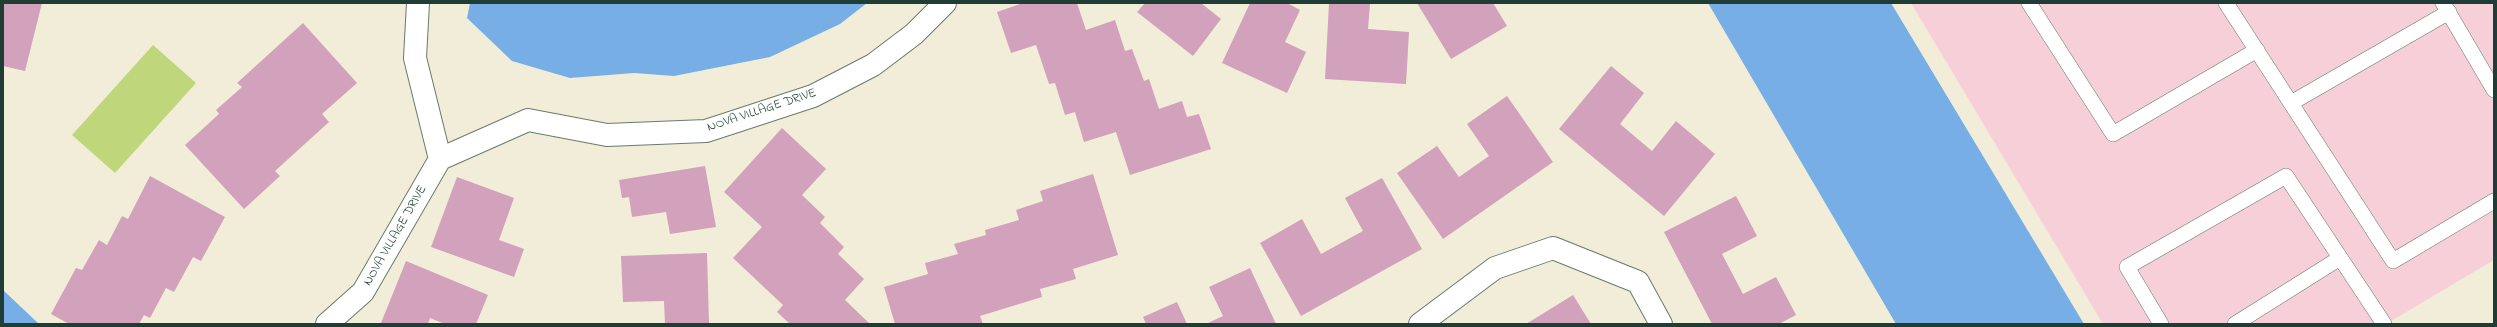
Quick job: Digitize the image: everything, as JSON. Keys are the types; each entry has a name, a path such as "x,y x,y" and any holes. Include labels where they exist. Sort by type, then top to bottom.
{"street":[{"path":"418,3 415,58 440,159"},
{"name":"NOVA VILLAGE DRIVE","path":"327,324 363,292 440,159 528,120 607,135 706,130 813,96 873,65 914,34 945,3"},
{"path":"1420,324 1495,268 1553,248 1612,270 1638,282 1661,324"}],"lane":[{"path":"2029,3 2113,134 2257,50"},
{"path":"2226,3 2392,261 2494,201"},
{"path":"2291,103 2446,8 2494,90"},
{"path":"2161,324 2127,267 2286,176 2384,324"},
{"path":"2235,324 2340,258"}],"shaded area":[{"path":"1911,3 2494,3 2494,260 2386,324 2103,324"}],"green space":[{"path":"153,45 196,83 115,173 72,135"}],"water":[{"path":"470,3 867,3 840,24 770,57 674,76 634,73 570,78 512,61 467,18"},
{"path":"1708,3 1891,3 2084,324 1896,324"},
{"path":"3,290 39,324 3,324"}],"building":[{"path":"3,3 42,3 25,71 3,66"},
{"path":"1023,3 1077,3 1086,30 1115,20 1125,51 1132,49 1144,81 1149,79 1159,109 1182,101 1187,117 1199,114 1211,149 1130,175 1116,132 1084,142 1075,112 1065,115 1055,83 1049,84 1036,45 1011,53 997,12"},
{"path":"1145,3 1201,3 1221,19 1193,56 1137,12"},
{"path":"1250,3 1287,3 1300,10 1285,42 1306,52 1287,93 1222,63"},
{"path":"1329,3 1370,4 1368,29 1409,32 1406,84 1325,79"},
{"path":"1417,3 1493,3 1507,26 1451,59"},
{"path":"303,23 357,83 322,114 329,122 275,171 280,176 244,209 185,145 219,114 216,110 242,87 237,83"},
{"path":"1611,66 1644,93 1620,124 1652,151 1676,121 1715,154 1664,216 1559,129"},
{"path":"1507,96 1553,162 1443,239 1397,173 1437,146 1459,177 1489,156 1467,124"},
{"path":"782,128 826,169 802,195 825,217 820,223 844,247 838,254 864,279 845,300 870,324 790,324 777,312 783,305 733,258 762,227 724,192"},
{"path":"705,166 716,227 670,234 666,212 632,217 629,197 622,198 619,180"},
{"path":"1093,174 1118,255 1073,269 1076,279 1040,289 1042,297 980,316 983,324 895,324 884,287 928,274 925,263 958,254 954,244 986,235 985,230 1019,220 1016,210 1043,201 1040,191"},
{"path":"150,176 225,217 201,261 193,257 174,292 166,288 150,318 144,315 139,324 69,324 51,314 76,268 82,270 99,240 107,245 122,216 128,219"},
{"path":"457,177 514,198 499,240 524,249 514,277 431,247"},
{"path":"1382,178 1422,249 1301,316 1260,243 1302,219 1321,254 1363,231 1345,198"},
{"path":"1736,196 1757,236 1722,254 1743,294 1776,277 1796,315 1779,324 1712,324 1664,232"},
{"path":"707,253 709,323 665,324 664,301 623,302 621,256"},
{"path":"406,261 488,295 476,324 445,324 430,318 428,324 381,323"},
{"path":"1250,268 1276,324 1206,324 1223,316 1209,287"},
{"path":"1573,295 1591,324 1526,324"},
{"path":"1177,302 1187,324 1146,324 1143,317"}]}
